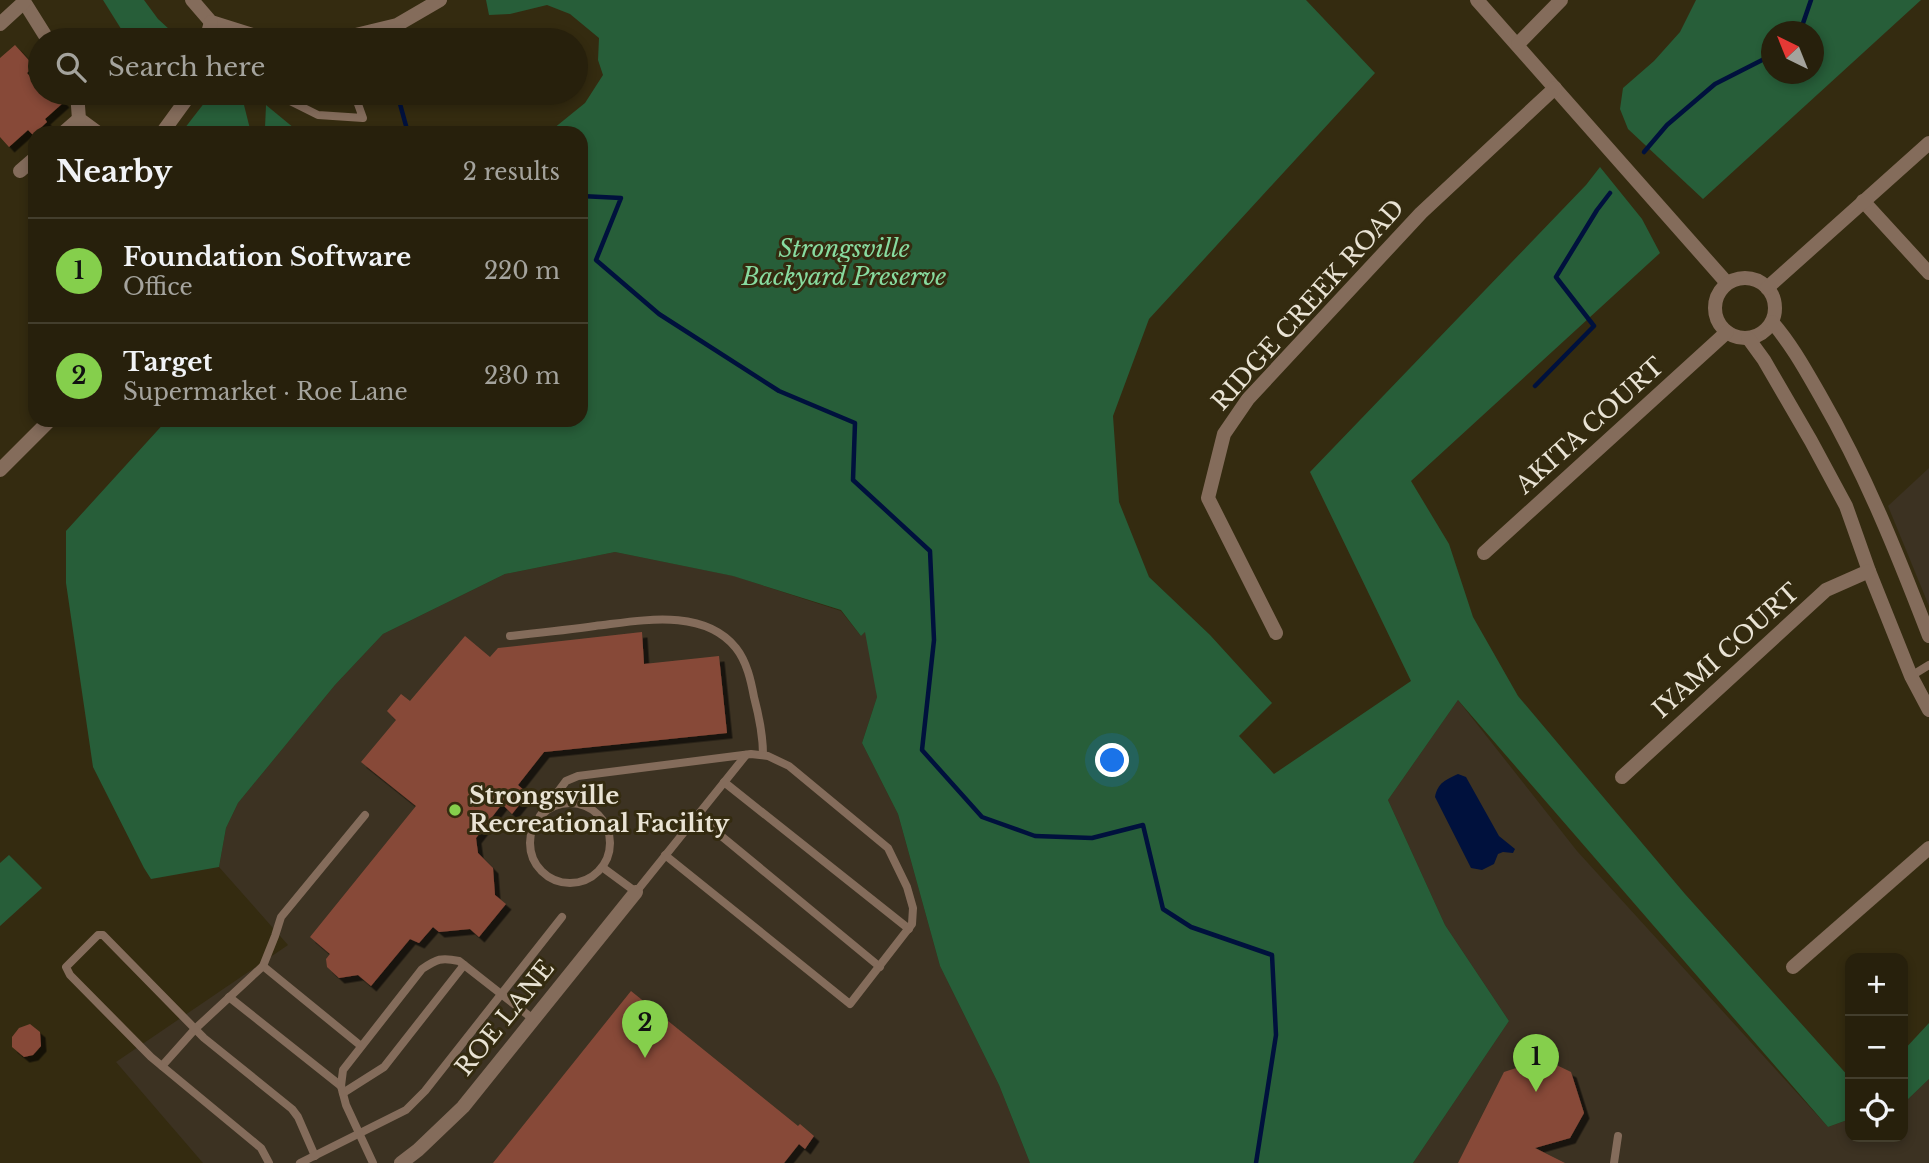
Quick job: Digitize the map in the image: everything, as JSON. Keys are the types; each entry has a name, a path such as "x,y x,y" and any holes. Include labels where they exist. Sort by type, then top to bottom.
{"street":[{"path":"192,0 211,22 230,28"},
{"path":"386,28 397,25 440,0"},
{"path":"1477,0 1727,283"},
{"path":"1518,44 1562,0"},
{"path":"0,24 23,1 40,28"},
{"path":"209,28 211,22"},
{"name":"RIDGE CREEK ROAD","path":"1276,632 1208,498 1224,434 1248,399 1421,214 1555,88"},
{"path":"78,105 79,119 88,126"},
{"path":"167,126 182,105"},
{"path":"71,126 79,119"},
{"path":"1767,288 1929,143"},
{"path":"20,171 28,164"},
{"path":"1863,201 1929,273"},
{"path":"1746,278 1756,280 1767,288 1775,302 1775,312 1766,330 1748,338 1738,338 1721,327 1715,309 1716,299 1727,283 1746,278"},
{"path":"1772,321 1789,341 1866,482 1929,636"},
{"name":"AKITA COURT","path":"1484,553 1727,332"},
{"path":"1748,338 1764,360 1846,506 1868,571 1911,676 1929,710"},
{"path":"0,470 43,427"},
{"name":"IYAMI COURT","path":"1622,777 1826,590 1868,571"},
{"path":"1793,967 1929,848"},
{"name":"ROE LANE","path":"401,1163 463,1107 636,892"}],"lane":[{"path":"299,105 318,115 363,118 358,105"},
{"path":"510,636 649,620 683,621 707,627 736,647 744,661 756,703 763,755"},
{"path":"1911,676 1929,665"},
{"path":"602,867 636,892 746,755"},
{"path":"540,816 555,805 574,803 583,805 605,822 610,841 607,859 602,867 585,881 564,883 553,880 536,866 529,846 530,835 540,816 566,781 578,776 746,755 768,756 789,766 888,848 907,887 913,908 912,924 850,1004 665,855"},
{"path":"724,782 909,929"},
{"path":"162,1066 195,1029 263,966 281,917 365,815"},
{"path":"696,816 880,967"},
{"path":"300,1163 406,1110 425,1091 562,917"},
{"path":"269,1163 261,1148 162,1066 71,975 66,967 98,935 103,935 195,1029 292,1110 316,1156"},
{"path":"373,1163 345,1105 343,1070 422,970 436,960 448,958 459,961 533,1020"},
{"path":"342,1089 384,1067 464,965"},
{"path":"263,966 362,1046"},
{"path":"229,997 342,1089"},
{"path":"1614,1163 1618,1136"}],"shaded area":[{"path":"1929,468 1929,606 1888,506"},
{"path":"615,552 734,576 841,611 861,636 869,627 877,697 862,743 898,814 940,966 999,1085 1030,1163 203,1163 116,1062 288,945 219,867 226,828 238,803 335,685 383,634 505,574"},
{"path":"1458,700 1577,851 1828,1127 1845,1121 1845,1142 1908,1142 1908,1099 1929,1079 1929,1163 1413,1163 1509,1021 1445,925 1388,800"}],"green space":[{"path":"103,0 144,0 168,28 120,28"},
{"name":"Strongsville Backyard Preserve","path":"486,0 1306,0 1375,73 1149,319 1113,416 1119,502 1149,577 1210,635 1272,703 1239,736 1274,774 1411,681 1310,472 1586,185 1600,167 1642,219 1660,253 1411,481 1449,544 1473,617 1518,696 1685,894 1845,1072 1845,1121 1828,1127 1458,700 1388,800 1445,925 1509,1021 1413,1163 1030,1163 999,1085 940,966 898,814 862,743 877,697 865,632 861,636 841,610 733,576 615,552 505,574 383,634 335,685 238,803 226,828 219,867 151,879 93,767 66,583 66,531 161,427 588,427 588,126 557,126 583,105 588,105 588,98 603,75 598,60 599,38 570,14 547,5 510,14 489,15"},
{"path":"1696,0 1921,0 1703,199 1628,129 1620,109 1623,88 1654,61 1680,32"},
{"path":"203,105 244,105 249,126 186,126"},
{"path":"266,105 292,126 265,126"},
{"path":"9,855 42,888 0,926 0,863"},
{"path":"1929,1023 1929,1079 1908,1099 1908,1079 1908,1046"}],"water":[{"path":"1458,774 1466,777 1499,836 1515,849 1513,853 1498,854 1494,864 1482,870 1471,868 1435,797 1440,785"}],"building":[{"path":"15,45 28,59 28,105 61,105 45,119 47,122 43,126 28,126 28,130 9,147 0,137 0,58"},
{"name":"Strongsville Recreational Facility","path":"642,632 644,664 719,656 727,733 544,752 518,785 528,794 512,814 502,804 476,838 478,853 493,868 495,895 506,904 479,937 470,929 439,932 433,927 419,943 410,939 371,986 358,975 339,978 327,967 326,959 330,954 310,937 416,806 361,762 396,720 387,711 401,694 410,701 465,636 490,657 498,648"},
{"path":"631,991 814,1136 805,1149 799,1144 784,1163 493,1163"},
{"path":"30,1024 40,1032 41,1046 33,1055 24,1057 12,1047 12,1037 19,1028"},
{"path":"1544,1059 1571,1072 1584,1113 1570,1138 1535,1148 1565,1163 1458,1163 1504,1072"}],"waterway":[{"path":"1804,21 1811,0"},
{"path":"1644,152 1667,125 1715,84 1761,61"},
{"path":"400,105 406,126"},
{"path":"1535,386 1594,326 1556,277 1610,193"},
{"path":"588,196 621,198 596,260 659,314 779,391 855,423 853,480 930,551 934,640 922,750 982,817 1035,836 1092,838 1143,825 1163,909 1191,927 1272,955 1276,1035 1256,1163"}],"place":[{"name":"Strongsville Recreational Facility","path":"455,810"},
{"name":"Target","path":"645,1058"},
{"name":"Foundation Software","path":"1536,1092"}]}
